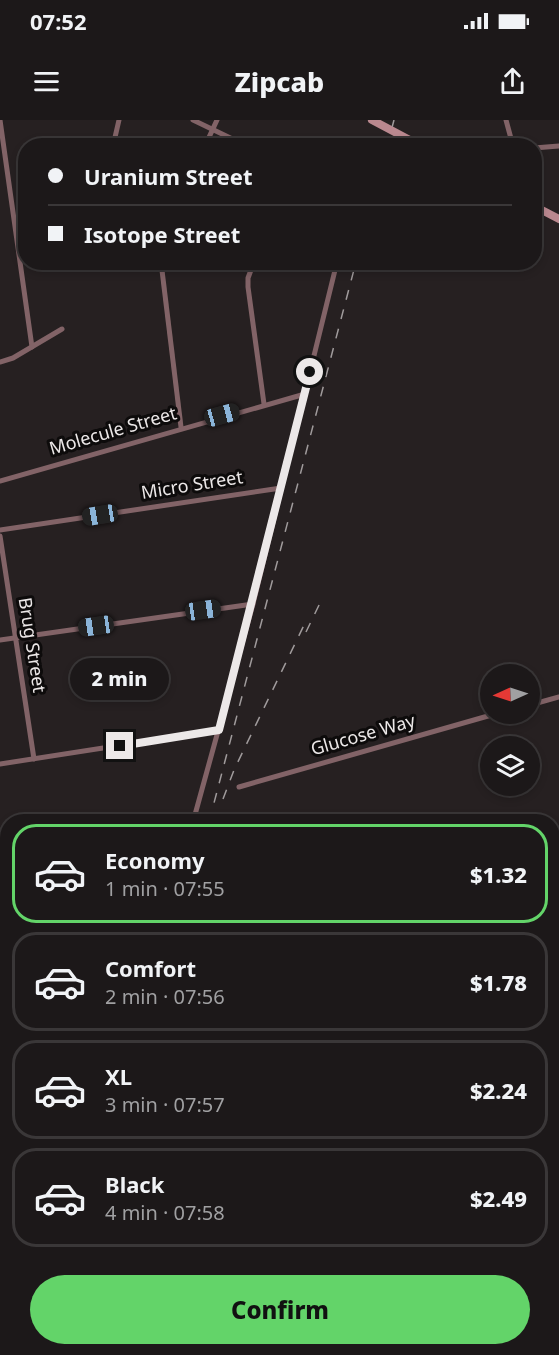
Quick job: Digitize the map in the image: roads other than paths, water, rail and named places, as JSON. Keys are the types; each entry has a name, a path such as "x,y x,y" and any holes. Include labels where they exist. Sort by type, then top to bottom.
{"street":[{"path":"0,120 18,248"},
{"path":"115,138 119,120"},
{"path":"193,120 230,138"},
{"path":"208,138 217,120"},
{"path":"372,120 406,138"},
{"path":"506,120 511,138"},
{"path":"542,147 559,146"},
{"path":"542,210 559,219"},
{"path":"21,270 32,347"},
{"path":"162,270 181,427"},
{"path":"251,270 248,286 264,404"},
{"path":"195,814 253,604 335,270"},
{"path":"0,362 62,329"},
{"name":"Molecule Street","path":"0,481 181,427 305,394"},
{"name":"Micro Street","path":"0,530 281,488"},
{"name":"Brug Street","path":"0,536 34,759"},
{"path":"0,640 253,604"},
{"path":"540,702 559,697"},
{"name":"Glucose Way","path":"239,787 480,718"},
{"path":"0,765 219,730"}],"railway":[{"path":"389,138 394,120"},
{"path":"211,814 354,270"},
{"path":"306,632 320,603"},
{"path":"223,799 234,770 305,623"}]}
